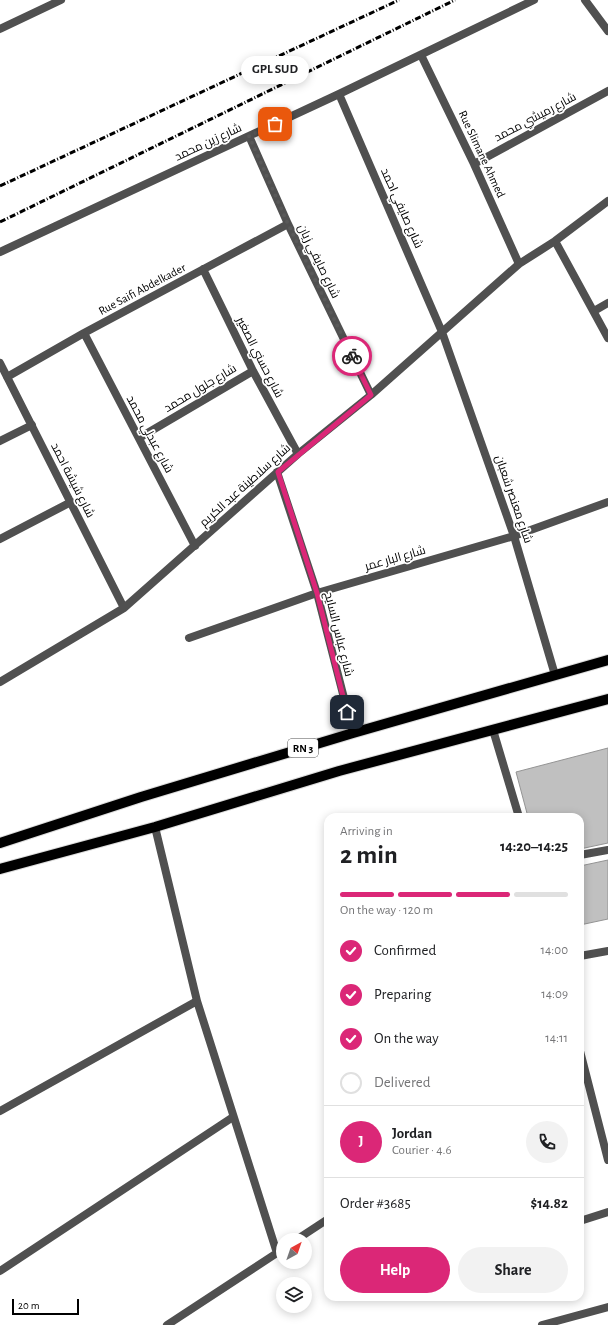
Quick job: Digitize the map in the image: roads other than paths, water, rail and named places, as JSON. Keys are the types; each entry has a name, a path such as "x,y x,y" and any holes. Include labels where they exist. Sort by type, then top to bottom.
{"main road":[{"name":"RN 3","path":"0,843 141,797 353,733 487,693 608,660"},
{"path":"0,870 155,826 339,771 608,699"}],"street":[{"path":"0,28 61,0"},
{"name":"شارع زين محمد","path":"0,252 339,94 534,0"},
{"path":"585,0 608,31"},
{"name":"Rue Slimane Ahmed","path":"421,55 474,164 519,264"},
{"name":"شارع رميشي محمد","path":"474,164 608,92"},
{"name":"شارع صايفي احمد","path":"339,94 442,332"},
{"name":"شارع صايفي زيان","path":"249,136 288,224 371,395"},
{"name":"شارع سلاطينة عبد الكريم","path":"0,682 124,608 298,454 371,395 519,264 555,241 608,201"},
{"name":"Rue Saifi Abdelkader","path":"7,377 84,333 288,224"},
{"path":"555,241 608,338"},
{"name":"شارع حسني الصغير","path":"203,270 253,371 298,454"},
{"path":"594,311 608,303"},
{"name":"شارع معنصر شعبان","path":"442,332 514,536 555,675"},
{"name":"شارع عبدلي محمد","path":"84,333 195,546"},
{"name":"شارع شيشة احمد","path":"0,362 124,608"},
{"name":"شارع جلول محمد","path":"139,438 253,371"},
{"path":"0,441 32,425"},
{"name":"شارع عباس السايح","path":"278,472 317,593 353,733"},
{"path":"0,539 71,502"},
{"name":"شارع البار عمر","path":"189,638 317,593 514,536 608,502"},
{"path":"493,730 517,813"},
{"path":"155,826 197,1001 234,1117 276,1239"},
{"path":"584,854 608,850"},
{"path":"584,955 608,951"},
{"path":"0,1111 197,1001"},
{"path":"584,1076 608,1160"},
{"path":"0,1271 234,1117"},
{"path":"584,1220 608,1212"},
{"path":"307,1233 324,1222"},
{"path":"167,1325 276,1254"},
{"path":"542,1325 608,1307"}],"railway":[{"path":"0,186 399,0"},
{"path":"0,222 455,0"}],"place":[{"name":"GPL SUD","path":"275,124"}]}
